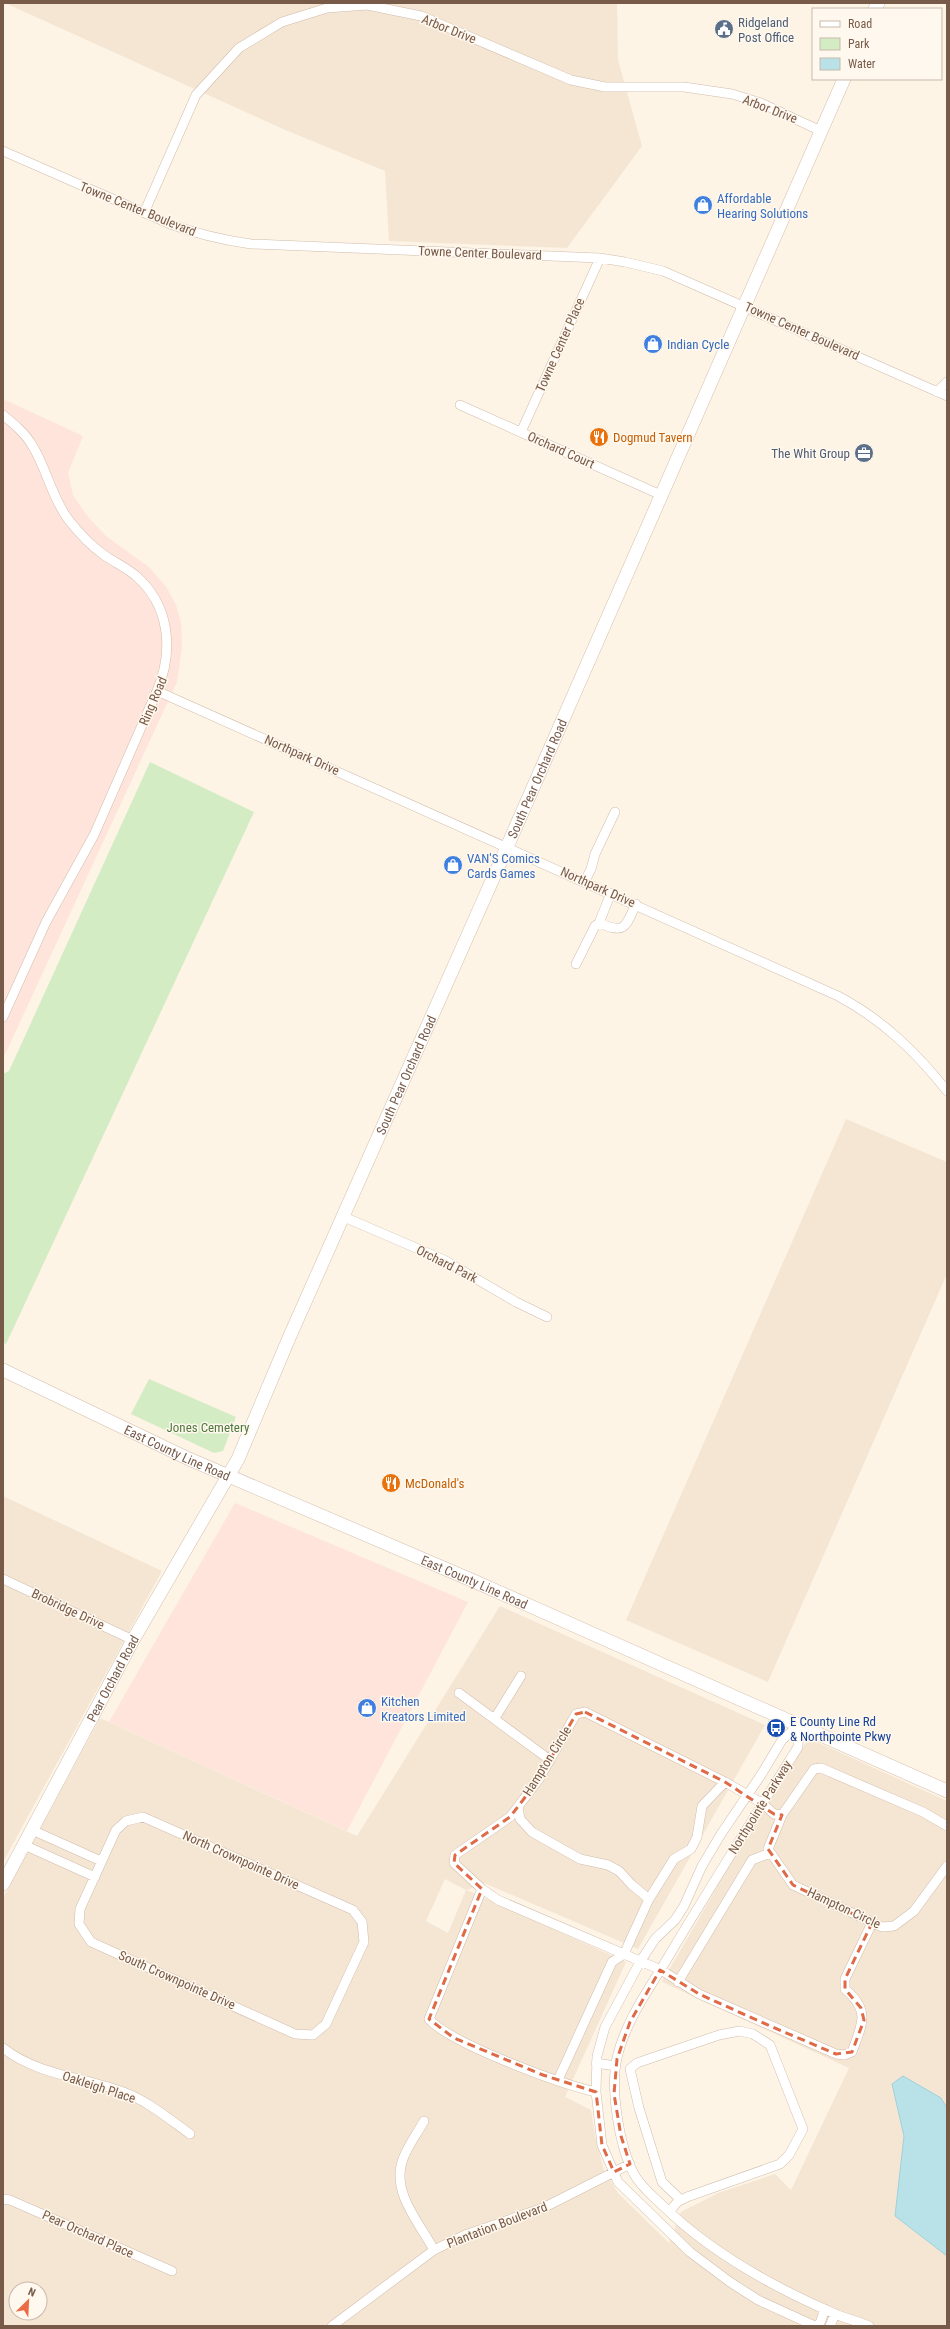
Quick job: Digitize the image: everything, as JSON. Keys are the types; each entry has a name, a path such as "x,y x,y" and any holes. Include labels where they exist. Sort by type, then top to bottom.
{"street":[{"name":"Arbor Drive","path":"144,213 196,95 239,48 282,22 326,8 367,5 421,16 570,80 605,86 684,87 732,94 761,103 821,131"},
{"name":"South Pear Orchard Road","path":"228,1476 238,1459 291,1333 508,847 743,306 844,80"},
{"name":"Towne Center Boulevard","path":"3,151 144,213 194,233 251,244 600,258 663,271 947,396"},
{"name":"Towne Center Place","path":"521,432 600,258"},
{"path":"937,392 947,382"},
{"name":"Orchard Court","path":"460,405 661,495"},
{"name":"Ring Road","path":"3,415 19,428 32,445 54,496 73,525 95,548 135,575 153,596 164,620 168,640 166,668 94,835 55,903 3,1017"},
{"name":"Northpark Drive","path":"157,691 636,904 858,1007 900,1038 927,1066 947,1091"},
{"path":"585,882 591,869 595,854 615,812"},
{"path":"576,964 595,926 599,922 611,893"},
{"path":"599,922 615,930 623,929 627,925 636,904"},
{"name":"Orchard Park","path":"344,1217 444,1260 516,1302 547,1317"},
{"name":"East County Line Road","path":"3,1370 189,1460 324,1515 947,1791"},
{"name":"Pear Orchard Road","path":"3,1884 133,1640 228,1476"},
{"name":"Brobridge Drive","path":"3,1579 133,1640"},
{"path":"495,1718 521,1676"},
{"path":"459,1693 495,1718 550,1760"},
{"name":"Hampton Circle","path":"482,1889 454,1862 455,1855 510,1816 518,1807 539,1779 576,1714 585,1712 725,1782 747,1796 762,1803 774,1814 782,1815"},
{"name":"Northpointe Parkway","path":"799,1725 782,1740 702,1866 684,1906 675,1920 655,1939 640,1962 605,2027 596,2063 596,2092 602,2144 618,2182 690,2252 758,2300 815,2326"},
{"name":"Northpointe Parkway","path":"799,1725 798,1747 762,1803 661,1970 625,2035 616,2066 614,2094 621,2136 634,2174 646,2190 670,2212 705,2242 775,2286 835,2314 868,2326"},
{"path":"678,1982 752,1860 770,1853 768,1849 782,1815 814,1769 821,1768 923,1812 947,1826"},
{"path":"558,2080 612,1962 624,1954 649,1899 674,1859 691,1849 697,1837 702,1806 725,1782"},
{"path":"518,1807 520,1819 532,1832 580,1859 608,1865 619,1871 649,1899"},
{"name":"North Crownpointe Drive","path":"101,1861 116,1830 126,1821 143,1817 353,1910 362,1922 364,1942 326,2024"},
{"path":"32,1830 101,1861"},
{"path":"24,1845 95,1877"},
{"name":"Hampton Circle","path":"770,1853 793,1885 882,1927 894,1926 914,1911 947,1866"},
{"name":"South Crownpointe Drive","path":"101,1861 80,1909 79,1924 91,1942 295,2034 313,2035 326,2024"},
{"path":"596,2092 558,2080 454,2038 434,2025 429,2019 482,1889 498,1900 661,1970 678,1982 770,2026 836,2054 844,2055 852,2052 864,2020 861,2008 853,1996 845,1989 845,1979 872,1923"},
{"path":"670,2212 675,2203 681,2200 780,2164 789,2155 803,2129 770,2045 753,2034 740,2031 719,2035 637,2063 630,2068 639,2108 662,2182 681,2200"},
{"name":"Oakleigh Place","path":"3,2048 13,2056 54,2073 123,2092 149,2104 190,2134"},
{"path":"596,2063 616,2066"},
{"path":"424,2121 402,2162 399,2177 402,2192 434,2250"},
{"name":"Plantation Boulevard","path":"332,2326 434,2250 465,2235 543,2208 630,2164"},
{"name":"Pear Orchard Place","path":"3,2199 10,2200 172,2271"},
{"path":"815,2326 820,2323 825,2309"},
{"path":"830,2326 835,2314"}],"highlighted area":[{"path":"585,1712 725,1782 774,1814 782,1815 768,1849 793,1885 872,1923 845,1979 845,1989 861,2008 864,2020 852,2052 836,2054 770,2026 699,1994 660,1970 630,2022 617,2059 614,2094 621,2136 630,2164 614,2172 602,2145 596,2092 543,2075 454,2038 429,2019 482,1889 454,1863 455,1855 510,1817 539,1779 576,1714"}],"shaded area":[{"path":"5,3 617,3 618,60 642,146 567,248 389,241 385,171 283,129"},
{"path":"3,399 83,436 68,473 73,495 88,517 106,536 150,568 167,588 176,605 181,622 182,646 177,682 3,1059"},
{"path":"846,1119 947,1162 947,1274 768,1682 626,1620"},
{"path":"3,1496 162,1571 3,1862"},
{"path":"235,1503 468,1602 347,1831 109,1722"},
{"path":"500,1606 765,1725 638,1949 484,1883 467,1890 626,1962 565,2097 591,2110 595,2136 604,2170 618,2193 669,2243 681,2212 718,2193 775,2174 791,2190 849,2068 662,1982 731,1863 807,1740 817,1742 947,1801 947,2326 3,2326 3,1898 100,1718 357,1836","holes":["445,1879 466,1890 448,1933 426,1921"]}],"green space":[{"path":"150,762 254,812 6,1344 3,1343 3,1074 9,1071"},
{"name":"Jones Cemetery","path":"149,1379 236,1417 223,1451 214,1453 131,1414"}],"water":[{"path":"903,2076 941,2098 947,2108 947,2256 895,2216 904,2136 892,2084"}],"place":[{"name":"Ridgeland Post Office","path":"724,29"},
{"name":"Affordable Hearing Solutions","path":"703,205"},
{"name":"Indian Cycle","path":"653,344"},
{"name":"Dogmud Tavern","path":"599,437"},
{"name":"The Whit Group","path":"864,453"},
{"name":"VAN'S Comics Cards Games","path":"453,865"},
{"name":"McDonald's","path":"391,1483"},
{"name":"Kitchen Kreators Limited","path":"367,1708"},
{"name":"E County Line Rd & Northpointe Pkwy","path":"776,1728"}]}
